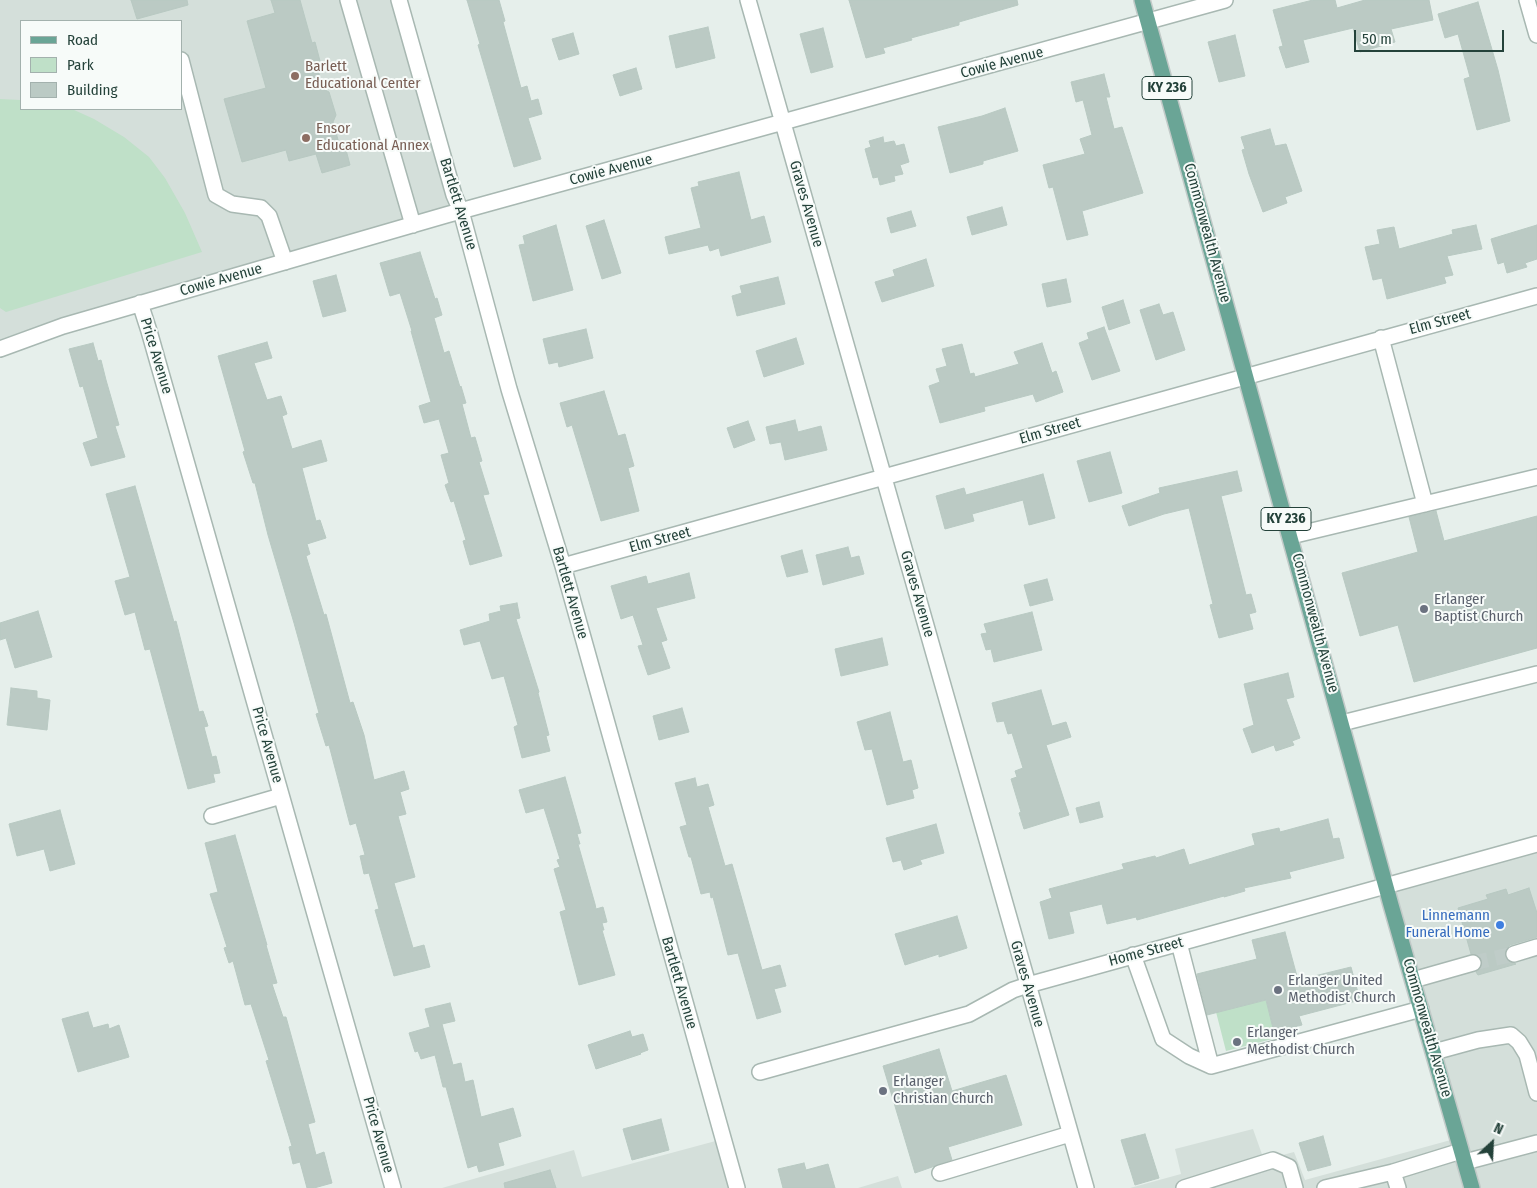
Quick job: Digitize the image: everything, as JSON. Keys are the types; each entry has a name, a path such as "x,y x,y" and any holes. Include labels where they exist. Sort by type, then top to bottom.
{"main road":[{"name":"Commonwealth Avenue","path":"1142,0 1386,885 1472,1188"}],"street":[{"path":"348,0 413,225"},
{"name":"Bartlett Avenue","path":"399,0 454,195 461,211 509,389 563,566 737,1188"},
{"name":"Graves Avenue","path":"748,0 1086,1188"},
{"name":"Cowie Avenue","path":"0,349 64,326 140,303 461,211 1225,0"},
{"path":"1527,0 1537,35"},
{"path":"182,64 216,195 232,204 261,208 269,216 285,262"},
{"name":"Elm Street","path":"563,566 884,478 1246,375 1537,296"},
{"name":"Price Avenue","path":"140,303 393,1188"},
{"path":"1381,338 1425,504"},
{"path":"1291,536 1537,477"},
{"path":"1342,723 1537,674"},
{"path":"212,816 281,796"},
{"name":"Home Street","path":"760,1072 969,1014 1013,990 1028,985 1537,844"},
{"path":"1179,943 1211,1066"},
{"path":"1514,954 1537,947"},
{"path":"1133,955 1164,1039 1189,1056 1211,1066 1421,1009"},
{"path":"1413,980 1473,963"},
{"path":"1434,1052 1478,1040 1511,1035 1519,1042 1527,1055 1537,1093"},
{"path":"940,1173 1070,1134"},
{"path":"1325,1188 1463,1156 1537,1143"},
{"path":"1184,1188 1273,1160 1290,1168 1294,1188"},
{"path":"1393,1172 1398,1188"}],"shaded area":[{"path":"0,0 399,0 461,211 0,349"},
{"path":"1537,844 1537,1188 1130,1188 1181,1174 1175,1149 1253,1129 1264,1160 1294,1152 1305,1180 1458,1138 1386,885"},
{"path":"723,1139 737,1188 442,1188 574,1150 582,1177"},
{"path":"898,1176 902,1188 858,1188"}],"green space":[{"path":"0,99 20,100 20,110 74,110 94,119 124,137 149,157 165,178 185,213 202,252 6,312 0,308"},
{"path":"1266,1000 1276,1038 1226,1051 1216,1012"}],"building":[{"path":"131,0 187,0 188,5 137,19"},
{"path":"271,0 300,0 312,43 315,42 320,61 316,62 323,89 329,92 336,115 333,122 340,147 345,146 350,165 322,173 316,154 289,161 286,150 242,162 224,99 266,88 247,21 275,13"},
{"path":"467,0 499,0 521,88 527,86 531,101 538,99 542,114 528,118 541,159 514,167 478,45 480,44"},
{"path":"849,0 1017,0 1018,5 959,22 959,25 911,38 912,40 883,48 885,53 866,58"},
{"path":"1313,0 1335,0 1337,8 1365,0 1429,0 1433,20 1391,29 1395,42 1360,52 1353,28 1303,40 1309,62 1286,68 1279,47 1283,46 1273,10"},
{"path":"1478,2 1498,70 1510,121 1477,130 1464,79 1470,77 1458,34 1445,38 1438,14"},
{"path":"708,27 715,58 676,68 669,36"},
{"path":"823,28 833,67 811,73 800,34"},
{"path":"573,33 579,54 559,60 552,39"},
{"path":"1235,35 1245,76 1219,82 1208,42"},
{"path":"636,68 642,89 620,96 613,75"},
{"path":"1104,74 1110,97 1106,97 1114,129 1122,127 1143,193 1082,211 1088,235 1067,240 1053,187 1049,188 1043,165 1085,154 1080,139 1092,135 1083,100 1076,102 1071,82"},
{"path":"1005,108 1018,151 983,161 983,164 950,173 938,127"},
{"path":"1270,129 1275,146 1286,144 1302,191 1285,197 1287,203 1263,212 1249,174 1242,150 1245,149 1241,137"},
{"path":"883,137 884,143 894,141 896,146 904,144 909,162 900,165 903,174 894,176 895,181 880,185 878,177 873,178 865,149 871,147 869,141"},
{"path":"739,172 751,220 764,216 771,242 721,256 719,248 710,251 708,245 669,254 665,237 701,228 691,188 699,186 698,182"},
{"path":"1002,207 1007,225 972,235 967,217"},
{"path":"911,211 916,226 891,233 887,218"},
{"path":"604,220 621,273 602,279 586,226"},
{"path":"556,225 573,290 533,301 519,245 525,244 523,236"},
{"path":"1476,225 1482,249 1447,256 1453,275 1444,277 1446,283 1387,299 1382,278 1373,280 1365,247 1380,244 1377,230 1394,227 1399,249 1453,234 1452,230"},
{"path":"1537,225 1537,259 1525,263 1527,267 1507,273 1504,262 1498,264 1491,239"},
{"path":"420,252 442,315 434,318 444,353 449,351 466,403 462,404 471,438 475,437 482,461 479,462 489,494 483,495 502,556 470,565 463,541 466,540 454,501 451,502 445,485 449,483 441,455 449,453 439,419 424,423 419,406 431,402 412,331 400,293 390,296 380,263"},
{"path":"926,259 934,286 882,302 875,282 895,276 893,270"},
{"path":"336,275 346,311 323,317 313,281"},
{"path":"778,277 785,304 737,316 732,296 742,293 740,286"},
{"path":"1066,279 1071,302 1047,307 1042,284"},
{"path":"1123,300 1130,323 1109,330 1102,307"},
{"path":"1159,304 1163,315 1173,312 1185,350 1156,360 1140,310"},
{"path":"1104,327 1120,371 1092,380 1079,343 1089,339 1087,333"},
{"path":"586,329 593,358 559,367 558,362 549,364 543,339"},
{"path":"796,338 804,364 764,377 756,351"},
{"path":"267,342 272,358 254,363 267,400 281,396 287,414 282,416 292,449 321,440 327,461 302,468 316,521 320,520 326,538 307,544 310,554 306,556 324,615 326,614 350,703 353,702 364,735 374,780 404,771 409,789 400,792 406,814 398,816 415,877 394,883 413,948 424,945 430,967 394,976 375,910 379,909 369,873 364,874 360,856 365,855 356,823 350,825 329,745 326,746 316,714 319,713 255,483 253,483 243,452 245,451 218,356"},
{"path":"93,343 98,361 101,360 119,425 115,426 125,457 91,466 83,443 98,438 83,386 80,387 69,349"},
{"path":"1042,343 1052,373 1056,371 1063,392 1036,402 1033,394 984,407 985,411 940,423 929,386 940,382 936,369 947,366 942,349 962,344 970,374 974,373 975,377 1019,364 1014,352"},
{"path":"604,391 618,436 625,434 634,466 628,468 639,511 601,521 572,425 567,427 560,403"},
{"path":"795,420 798,432 821,426 827,450 785,460 781,442 770,444 766,427"},
{"path":"748,421 755,440 734,448 727,428"},
{"path":"1110,452 1122,493 1089,502 1077,461"},
{"path":"1237,471 1242,491 1221,496 1246,595 1251,594 1256,612 1249,614 1253,629 1219,638 1210,605 1213,604 1189,508 1129,526 1122,506 1160,493 1159,488"},
{"path":"1043,474 1055,518 1029,525 1023,500 972,514 974,521 945,529 936,496 964,488 966,495"},
{"path":"135,486 174,622 176,621 199,712 203,711 208,726 204,727 212,757 216,756 220,773 213,774 215,782 188,789 150,649 145,650 135,612 125,615 115,581 130,577 106,494"},
{"name":"Erlanger Baptist Church","path":"1436,511 1444,541 1537,516 1537,648 1414,682 1398,625 1360,636 1342,573 1418,552 1409,517"},
{"path":"848,547 851,558 859,556 864,574 823,585 816,555"},
{"path":"802,550 808,572 787,577 781,556"},
{"path":"689,573 695,598 656,608 667,640 661,642 670,668 648,675 638,646 643,645 633,615 621,619 611,586 646,576 648,584"},
{"path":"1047,579 1053,600 1030,606 1024,585"},
{"path":"517,603 520,618 516,619 539,692 549,735 546,736 550,751 522,758 514,727 518,725 504,676 492,679 480,641 464,645 460,630 490,621 489,614 501,611 500,606"},
{"path":"38,611 52,657 15,668 6,638 0,640 0,623"},
{"path":"1032,612 1042,650 994,662 991,649 986,650 981,634 987,633 984,624"},
{"path":"882,638 888,665 841,676 835,649"},
{"path":"1288,673 1294,697 1286,699 1300,738 1292,741 1294,745 1276,751 1274,745 1252,753 1243,729 1254,725 1244,684"},
{"path":"11,688 37,691 37,698 50,700 47,730 7,725"},
{"path":"1041,690 1052,726 1066,722 1071,737 1046,745 1069,815 1024,829 1011,779 1017,777 1015,771 1023,768 1012,733 1008,734 1004,721 997,722 992,703"},
{"path":"682,708 689,732 659,740 653,716"},
{"path":"890,712 903,762 911,760 918,788 912,790 914,798 887,805 872,749 865,750 857,722"},
{"path":"565,777 581,833 577,834 580,844 578,844 596,909 603,907 607,922 602,923 604,930 602,930 615,975 579,985 560,912 566,910 554,869 560,867 557,860 560,859 544,808 526,813 519,790"},
{"path":"695,778 697,787 708,784 714,805 708,807 725,866 732,864 762,970 780,965 786,986 774,989 781,1012 757,1019 738,953 728,955 713,897 711,898 710,892 701,894 691,857 689,857 680,827 687,825 675,783"},
{"path":"1099,802 1103,817 1080,823 1076,808"},
{"path":"60,810 75,864 50,871 44,849 17,856 9,824"},
{"path":"1328,819 1333,839 1339,838 1344,858 1289,872 1291,878 1244,888 1245,891 1137,920 1136,917 1107,924 1102,904 1069,912 1074,933 1049,939 1040,902 1052,898 1049,889 1124,869 1122,864 1155,856 1156,858 1184,849 1189,865 1255,845 1252,834 1279,828 1280,832"},
{"path":"936,824 944,853 920,860 922,864 904,870 901,860 893,862 886,838"},
{"path":"235,835 277,983 272,984 283,1017 286,1017 315,1122 308,1124 316,1155 324,1152 332,1183 314,1188 307,1188 300,1162 293,1164 289,1147 292,1146 266,1061 269,1060 251,1004 245,1005 233,961 229,963 224,948 227,947 210,894 218,892 205,843"},
{"name":"Linnemann Funeral Home","path":"1529,888 1537,913 1537,937 1510,945 1507,948 1505,957 1508,961 1516,964 1478,975 1476,972 1482,966 1482,960 1479,956 1471,954 1458,908 1488,899 1486,895 1506,889 1508,895"},
{"path":"957,916 967,948 939,957 939,954 905,965 895,934"},
{"name":"Erlanger United Methodist Church","path":"1285,932 1298,980 1351,967 1360,1000 1299,1016 1302,1025 1274,1032 1266,1000 1207,1015 1197,974 1257,959 1252,940"},
{"path":"450,1003 455,1021 442,1024 453,1065 461,1063 465,1082 473,1080 481,1117 513,1108 521,1136 498,1143 504,1165 479,1172 477,1165 468,1168 446,1087 443,1087 435,1055 421,1059 418,1051 415,1052 409,1033 430,1027 425,1009"},
{"path":"88,1012 93,1028 108,1024 109,1029 119,1025 129,1057 78,1072 62,1019"},
{"path":"630,1031 632,1037 643,1034 648,1050 596,1069 588,1045"},
{"name":"Erlanger Christian Church","path":"939,1049 952,1091 1006,1075 1022,1125 948,1147 952,1160 915,1173 883,1066"},
{"path":"661,1119 669,1150 632,1160 623,1129"},
{"path":"1145,1134 1159,1178 1135,1185 1121,1140"},
{"path":"1323,1136 1331,1165 1308,1171 1299,1143"},
{"path":"804,1163 806,1170 828,1164 835,1188 783,1188 778,1169"},
{"path":"550,1170 556,1188 505,1188 504,1183"}],"tunnel":[{"path":"1473,963 1514,954"}],"place":[{"name":"Barlett Educational Center","path":"295,76"},
{"name":"Ensor Educational Annex","path":"306,138"},
{"name":"Erlanger Baptist Church","path":"1424,609"},
{"name":"Linnemann Funeral Home","path":"1500,925"},
{"name":"Erlanger United Methodist Church","path":"1278,990"},
{"name":"Erlanger Methodist Church","path":"1237,1042"},
{"name":"Erlanger Christian Church","path":"883,1091"}]}
